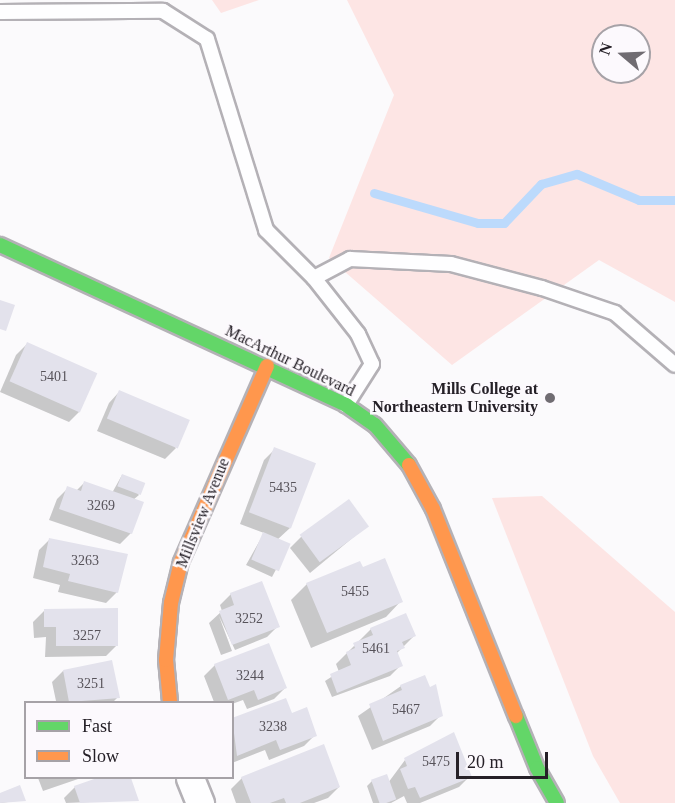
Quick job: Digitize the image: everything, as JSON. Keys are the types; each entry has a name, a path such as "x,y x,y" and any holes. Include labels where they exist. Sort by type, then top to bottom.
{"main road":[{"name":"MacArthur Boulevard","path":"0,245 267,366 346,405 375,425 413,470 451,550 537,768 557,803"},
{"name":"Millsview Avenue","path":"170,701 166,660 171,603 181,562 267,366"},
{"path":"537,768 538,803"}],"street":[{"path":"191,779 200,803"}],"lane":[{"path":"0,12 161,6 207,39 266,230 314,278 358,334 372,364 346,405"},
{"path":"314,278 350,259 451,264 542,288 615,313 675,366"}],"shaded area":[{"path":"212,0 259,0 221,13"},
{"path":"347,0 675,0 675,302 599,260 452,365 329,258 394,95"},
{"path":"542,496 675,612 675,803 620,803 593,756 492,498"}],"building":[{"path":"0,300 15,305 6,331 0,329"},
{"path":"27,342 97,373 80,413 10,381"},
{"path":"119,390 190,420 178,449 107,419"},
{"path":"274,447 316,463 291,528 249,512"},
{"path":"122,474 145,483 141,495 117,486"},
{"path":"84,481 144,502 132,534 59,509 67,486 81,491"},
{"path":"349,499 369,527 320,562 300,535"},
{"path":"263,532 291,544 279,571 251,560"},
{"path":"49,538 128,554 118,593 68,581 70,574 43,567"},
{"path":"385,558 403,602 327,633 306,583 360,561 363,567"},
{"path":"262,581 280,627 232,645 219,611 234,605 230,593"},
{"path":"118,608 118,646 56,646 56,627 44,627 44,609"},
{"path":"406,613 416,636 402,642 405,648 397,651 403,666 337,693 330,674 351,665 346,652 355,648 353,643 373,635 370,628"},
{"path":"269,643 287,688 258,700 254,690 228,700 214,664"},
{"path":"112,660 120,698 69,701 63,670"},
{"path":"425,675 430,687 436,684 443,716 383,741 369,704 402,690 400,685"},
{"path":"286,698 292,713 307,707 317,736 280,750 276,740 237,756 234,717"},
{"path":"454,732 472,777 420,798 415,787 408,789 400,769 407,766 404,758"},
{"path":"324,744 340,787 300,803 286,803 284,798 270,803 251,803 241,777"},
{"path":"387,774 396,799 379,803 371,780"},
{"path":"94,779 131,779 139,801 80,803 74,786"},
{"path":"20,785 26,801 0,803 0,793"}],"waterway":[{"path":"374,193 478,223 504,223 541,184 577,174 639,200 675,200"}],"traffic: fast":[{"path":"0,245 346,405 375,425 409,465"},
{"path":"516,716 537,768 557,803"}],"traffic: slow":[{"path":"170,701 166,660 171,603 181,562 267,366"},
{"path":"409,465 433,509 516,716"}],"place":[{"name":"Mills College at Northeastern University","path":"550,398"}]}
